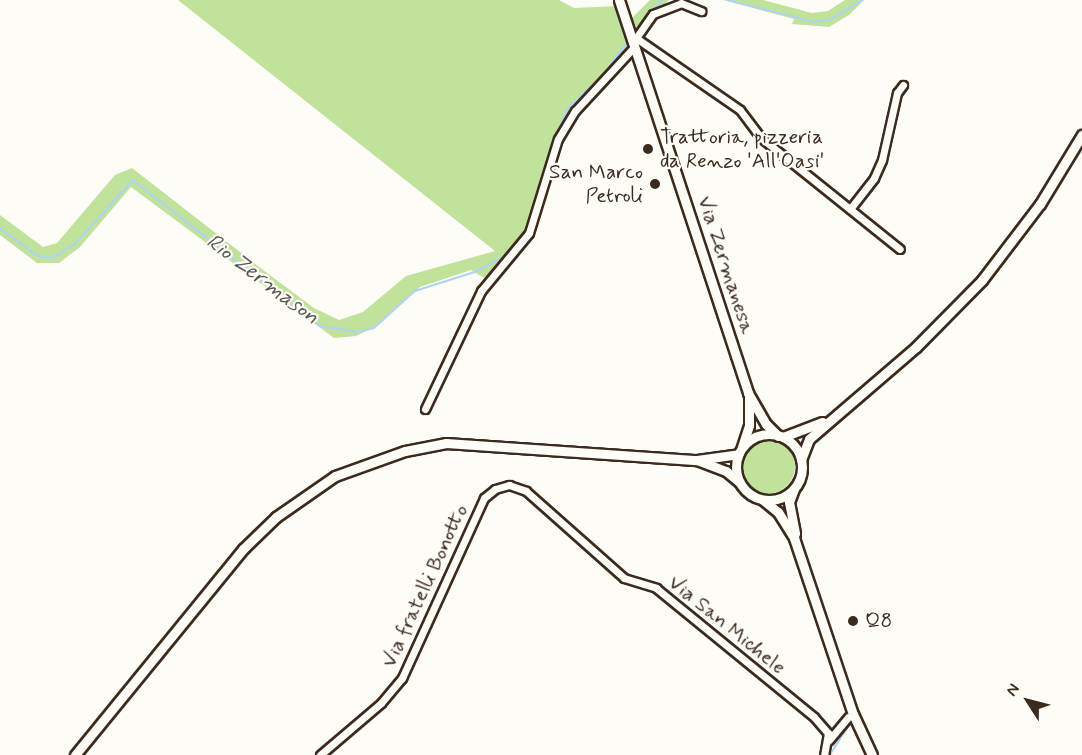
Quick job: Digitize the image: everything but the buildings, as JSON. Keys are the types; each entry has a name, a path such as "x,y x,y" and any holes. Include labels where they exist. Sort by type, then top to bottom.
{"main road":[{"name":"Via Zermanesa","path":"619,0 748,393 766,424 781,436 801,460"},
{"path":"872,755 853,714 798,547 789,502 796,486 806,442 834,415 916,347 976,287 1035,211 1082,135"},
{"name":"Via Zermanesa","path":"740,483 736,469 749,425 748,393"},
{"path":"75,755 243,549 276,517 335,476 394,454 446,443 697,460 740,452 757,436 798,434 834,415"},
{"path":"697,460 726,471 782,516 798,547"},
{"path":"762,500 781,498 796,486"}],"street":[{"path":"425,409 481,291 529,233 563,129 653,14 666,6 681,3 701,11"},
{"path":"633,39 740,110 760,137 900,249"},
{"path":"850,209 874,178 897,93 903,85"},
{"name":"Via San Michele","path":"509,485 526,491 618,573 656,588 814,717 829,740"},
{"name":"Via fratelli Bonotto","path":"320,755 381,703 402,678 484,498 495,489 509,485"},
{"path":"824,755 829,740 848,717"}],"green space":[{"path":"178,0 559,0 574,8 618,6 632,45 560,130 527,232 486,279 471,270 420,287 376,326 356,336 334,338 131,187 80,247 59,263 37,263 0,235 0,215 43,247 57,243 115,175 132,168 314,308 339,320 363,312 406,276 495,251"},
{"path":"650,0 669,0 637,30 632,18"},
{"path":"723,0 763,0 812,13 828,11 845,0 864,0 849,15 829,27 792,24 794,19"},
{"path":"767,438 778,440 787,446 793,455 795,466 793,477 787,486 778,492 767,494 756,492 747,486 741,477 739,466 741,455 747,446 756,440"}],"waterway":[{"name":"Rio Zermason","path":"651,11 663,0"},
{"name":"Rio Zermason","path":"728,0 814,22 832,19 862,0"},
{"name":"Rio Zermason","path":"635,33 646,17"},
{"name":"Rio Zermason","path":"556,136 568,108 603,75 628,41"},
{"name":"Rio Zermason","path":"0,228 38,256 52,258 75,244 133,180 320,326 358,332 374,328 415,291 475,272 507,255"},
{"path":"859,716 879,755"},
{"path":"830,755 851,722"}],"place":[{"name":"Trattoria, pizzeria da Renzo 'All'Oasi'","path":"648,149"},
{"name":"San Marco Petroli","path":"655,184"},
{"name":"Q8","path":"853,621"}]}
